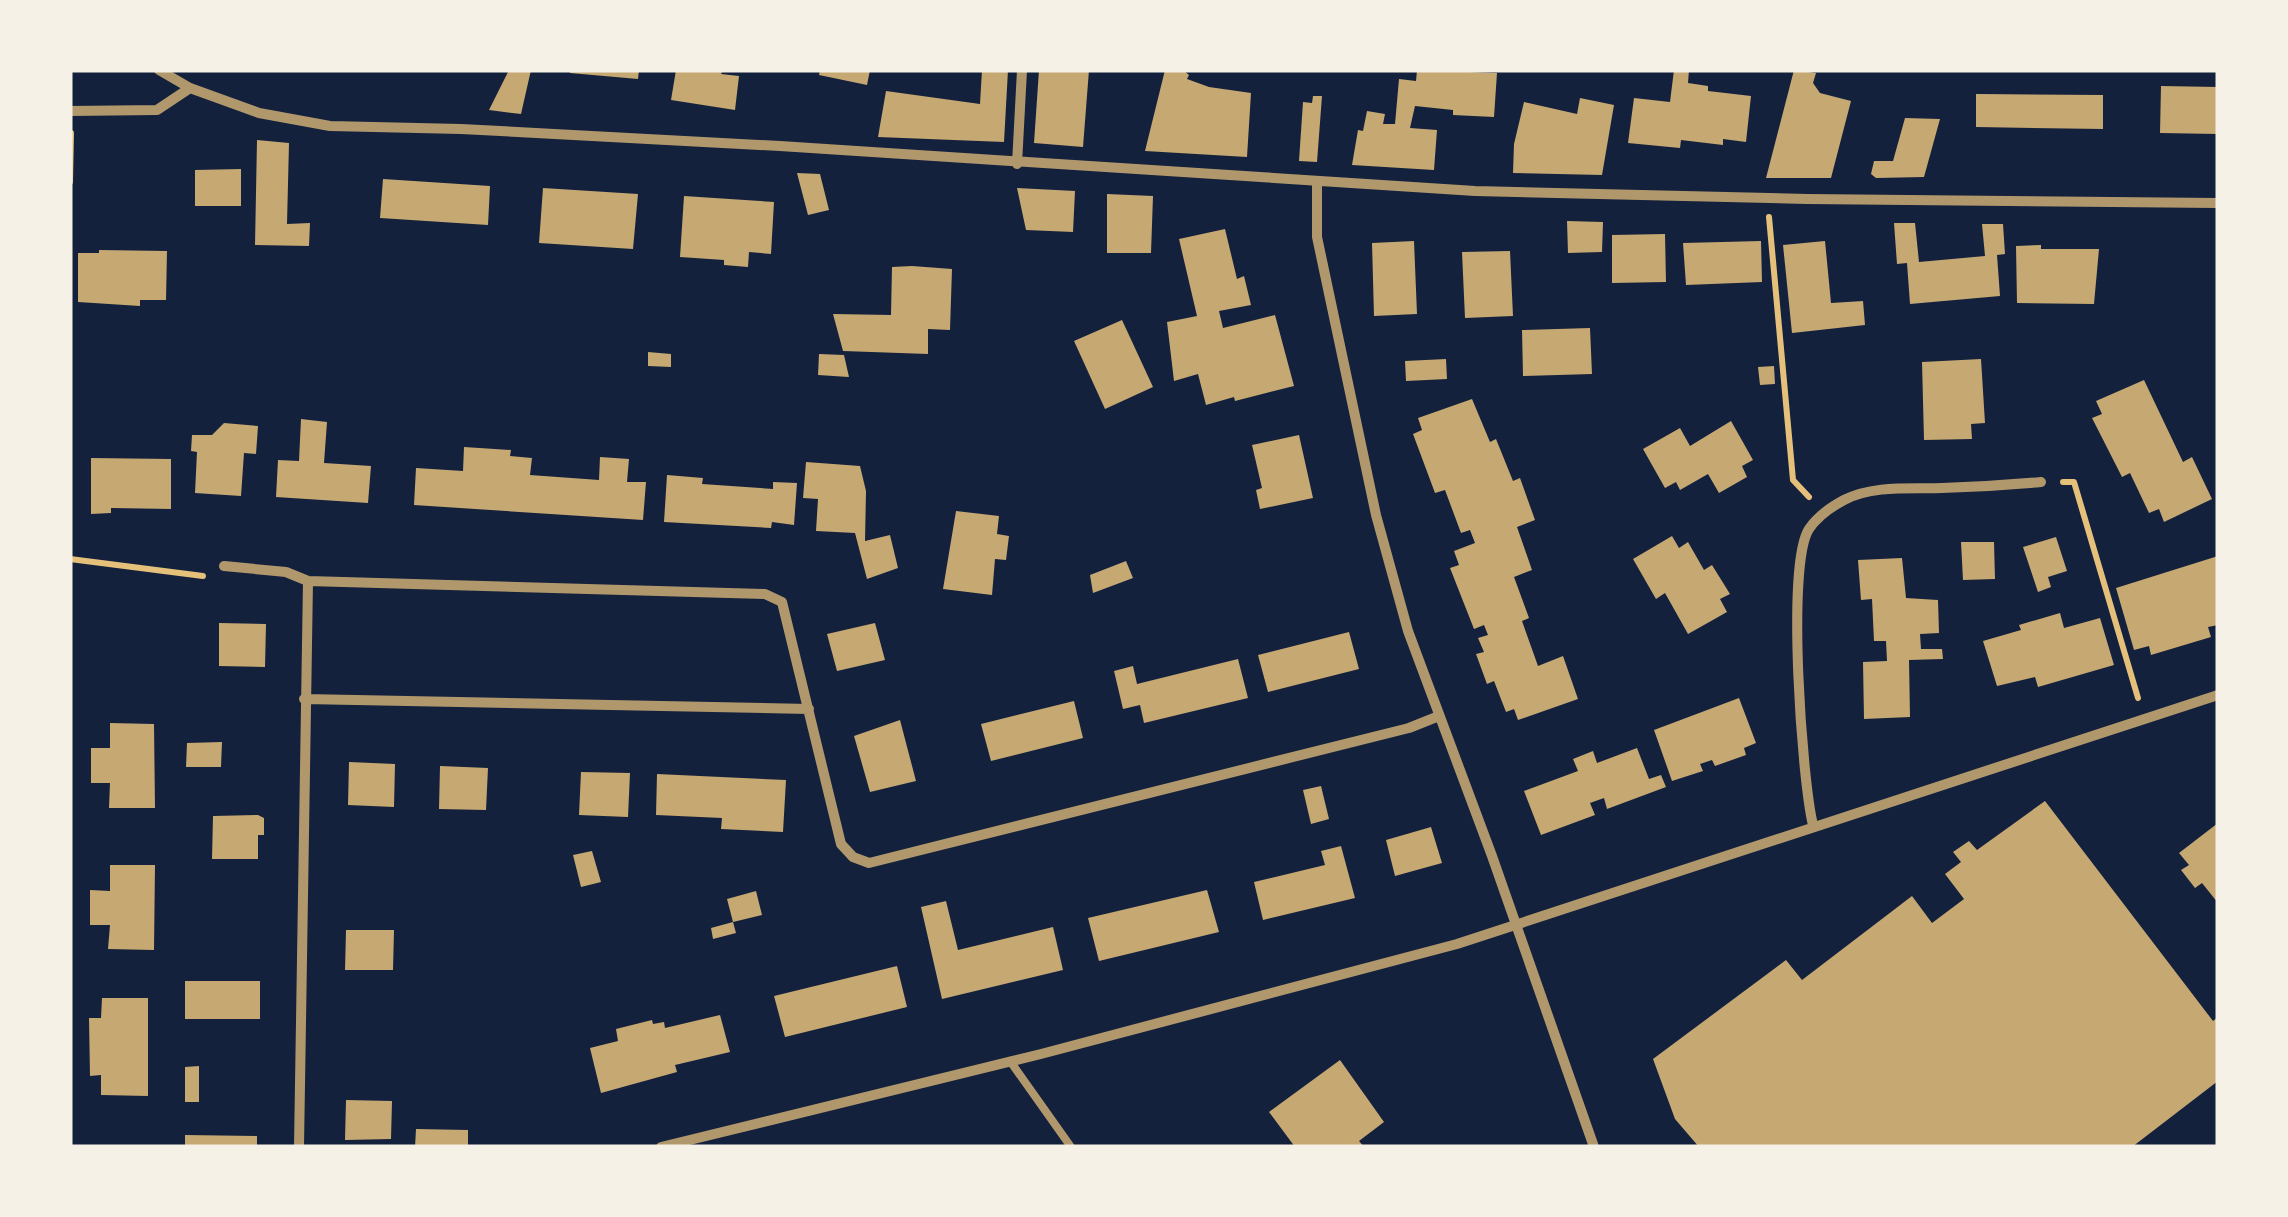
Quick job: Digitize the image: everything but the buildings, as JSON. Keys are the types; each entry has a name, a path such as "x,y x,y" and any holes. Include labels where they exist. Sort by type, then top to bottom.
{"street":[{"path":"159,70 190,88 259,113 330,126 780,146 1474,191 2218,203"},
{"path":"1017,164 1022,70"},
{"path":"70,111 157,110 190,88"},
{"path":"1318,182 1317,237 1376,515 1408,632 1594,1147"},
{"path":"1813,826 1804,756 1797,597 1798,558 1808,530 1824,513 1846,499 1874,491 2042,482"},
{"path":"224,566 286,572 308,581 765,594 782,602 841,844 853,858 869,863 1408,728 1439,716"},
{"path":"298,1147 308,581"},
{"path":"661,1147 1338,976 1516,924 2218,694"},
{"path":"304,699 809,708"}],"lane":[{"path":"1010,1061 1072,1147"}],"path":[{"path":"70,111 70,182"},
{"path":"1767,198 1793,480 1824,513"},
{"path":"2042,482 2074,482 2144,719"},
{"path":"70,559 212,578 224,566"}]}
